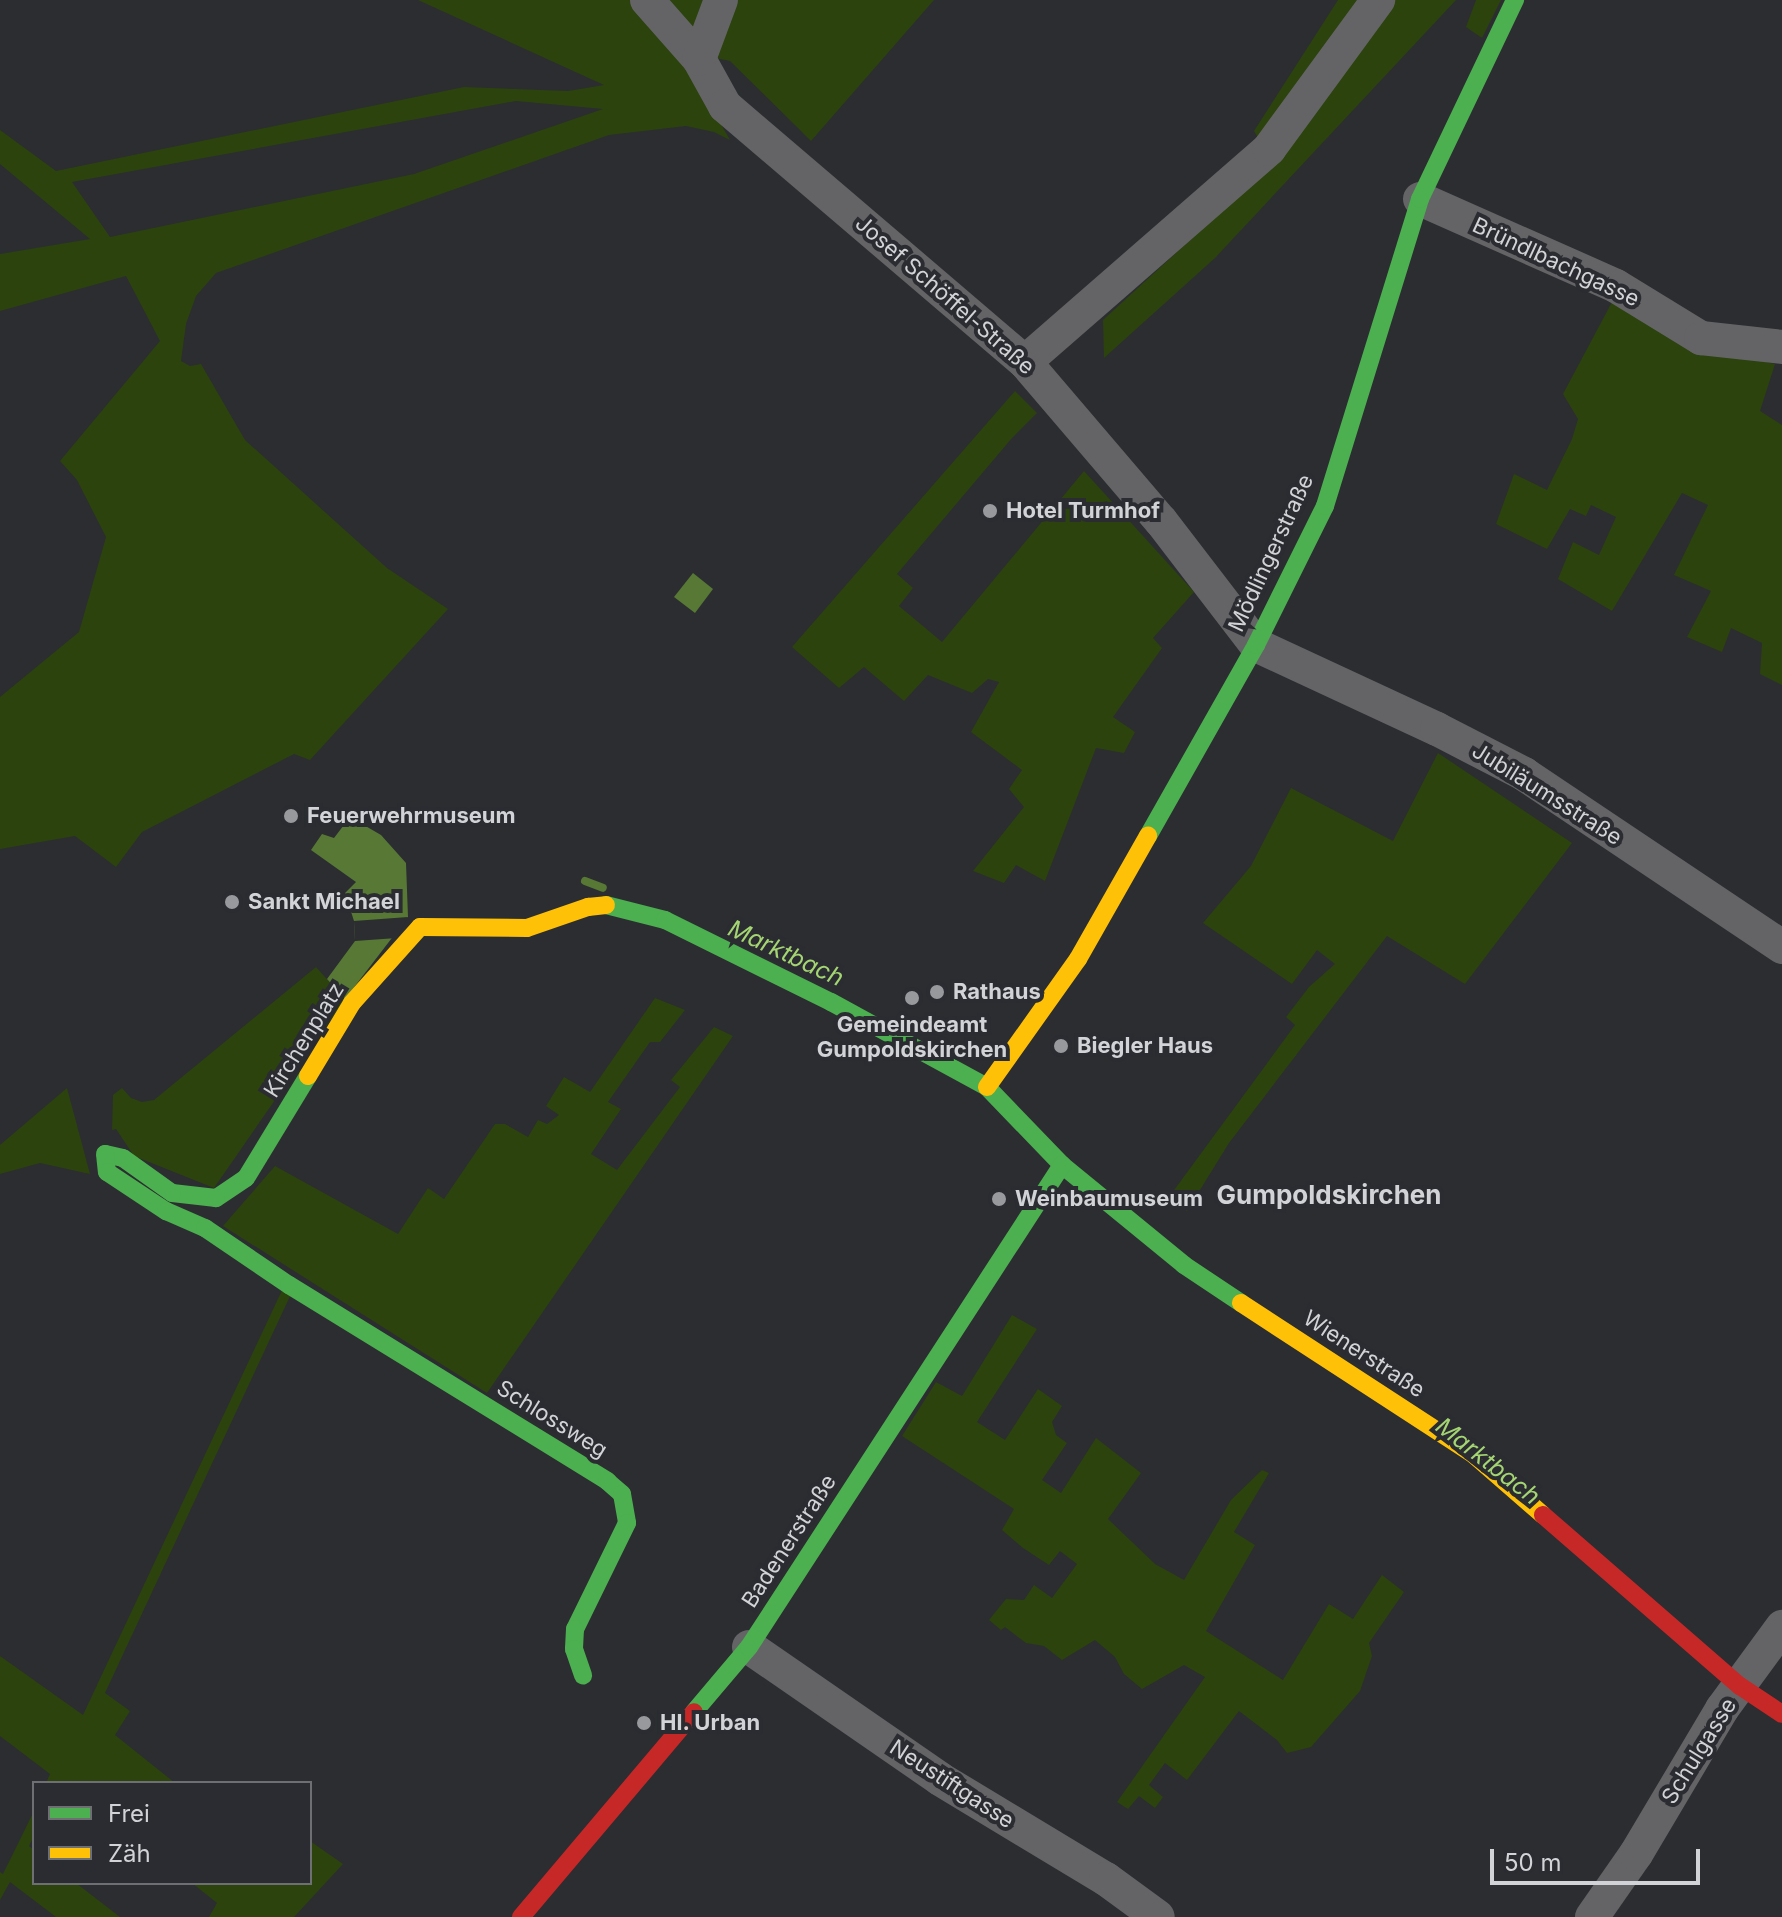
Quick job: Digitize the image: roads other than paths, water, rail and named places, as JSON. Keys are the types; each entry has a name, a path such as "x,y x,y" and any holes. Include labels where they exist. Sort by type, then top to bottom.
{"street":[{"name":"Josef Schöffel-Straße","path":"647,0 699,59 725,106 1025,362 1161,521 1256,645"},
{"path":"699,59 721,0"},
{"path":"1025,362 1269,149 1378,0"},
{"name":"Mödlingerstraße","path":"987,1087 1078,959 1256,645 1325,506 1420,199 1515,0"},
{"name":"Bründlbachgasse","path":"1420,199 1616,286 1701,338 1782,347"},
{"name":"Jubiläumsstraße","path":"1256,645 1437,729 1524,774 1782,947"},
{"name":"Wienerstraße","path":"613,904 665,920 831,1002 987,1087 1062,1165 1184,1265 1474,1455 1740,1686 1782,1714"},
{"name":"Kirchenplatz","path":"105,1154 123,1158 172,1193 216,1198 246,1178 352,1003 420,927 527,928 588,907 613,904"},
{"name":"Schlossweg","path":"105,1154 107,1172 166,1211 205,1228 289,1285 607,1481 622,1494 627,1523 575,1629 574,1649 583,1675"},
{"name":"Badenerstraße","path":"523,1916 749,1647 1062,1165"},
{"name":"Schulgasse","path":"1592,1917 1636,1854 1722,1709 1782,1627"},
{"name":"Neustiftgasse","path":"749,1647 940,1779 1106,1879 1158,1917"}],"waterway":[{"name":"Marktbach","path":"585,881 603,888"}],"place":[{"name":"Hotel Turmhof","path":"990,511"},
{"name":"Feuerwehrmuseum","path":"291,816"},
{"name":"Sankt Michael","path":"232,902"},
{"name":"Rathaus","path":"937,992"},
{"name":"Gemeindeamt Gumpoldskirchen","path":"912,998"},
{"name":"Biegler Haus","path":"1061,1046"},
{"name":"Weinbaumuseum","path":"999,1199"},
{"name":"Hl. Urban","path":"644,1723"}],"district":[{"name":"Gumpoldskirchen","path":"1329,1195"}]}
